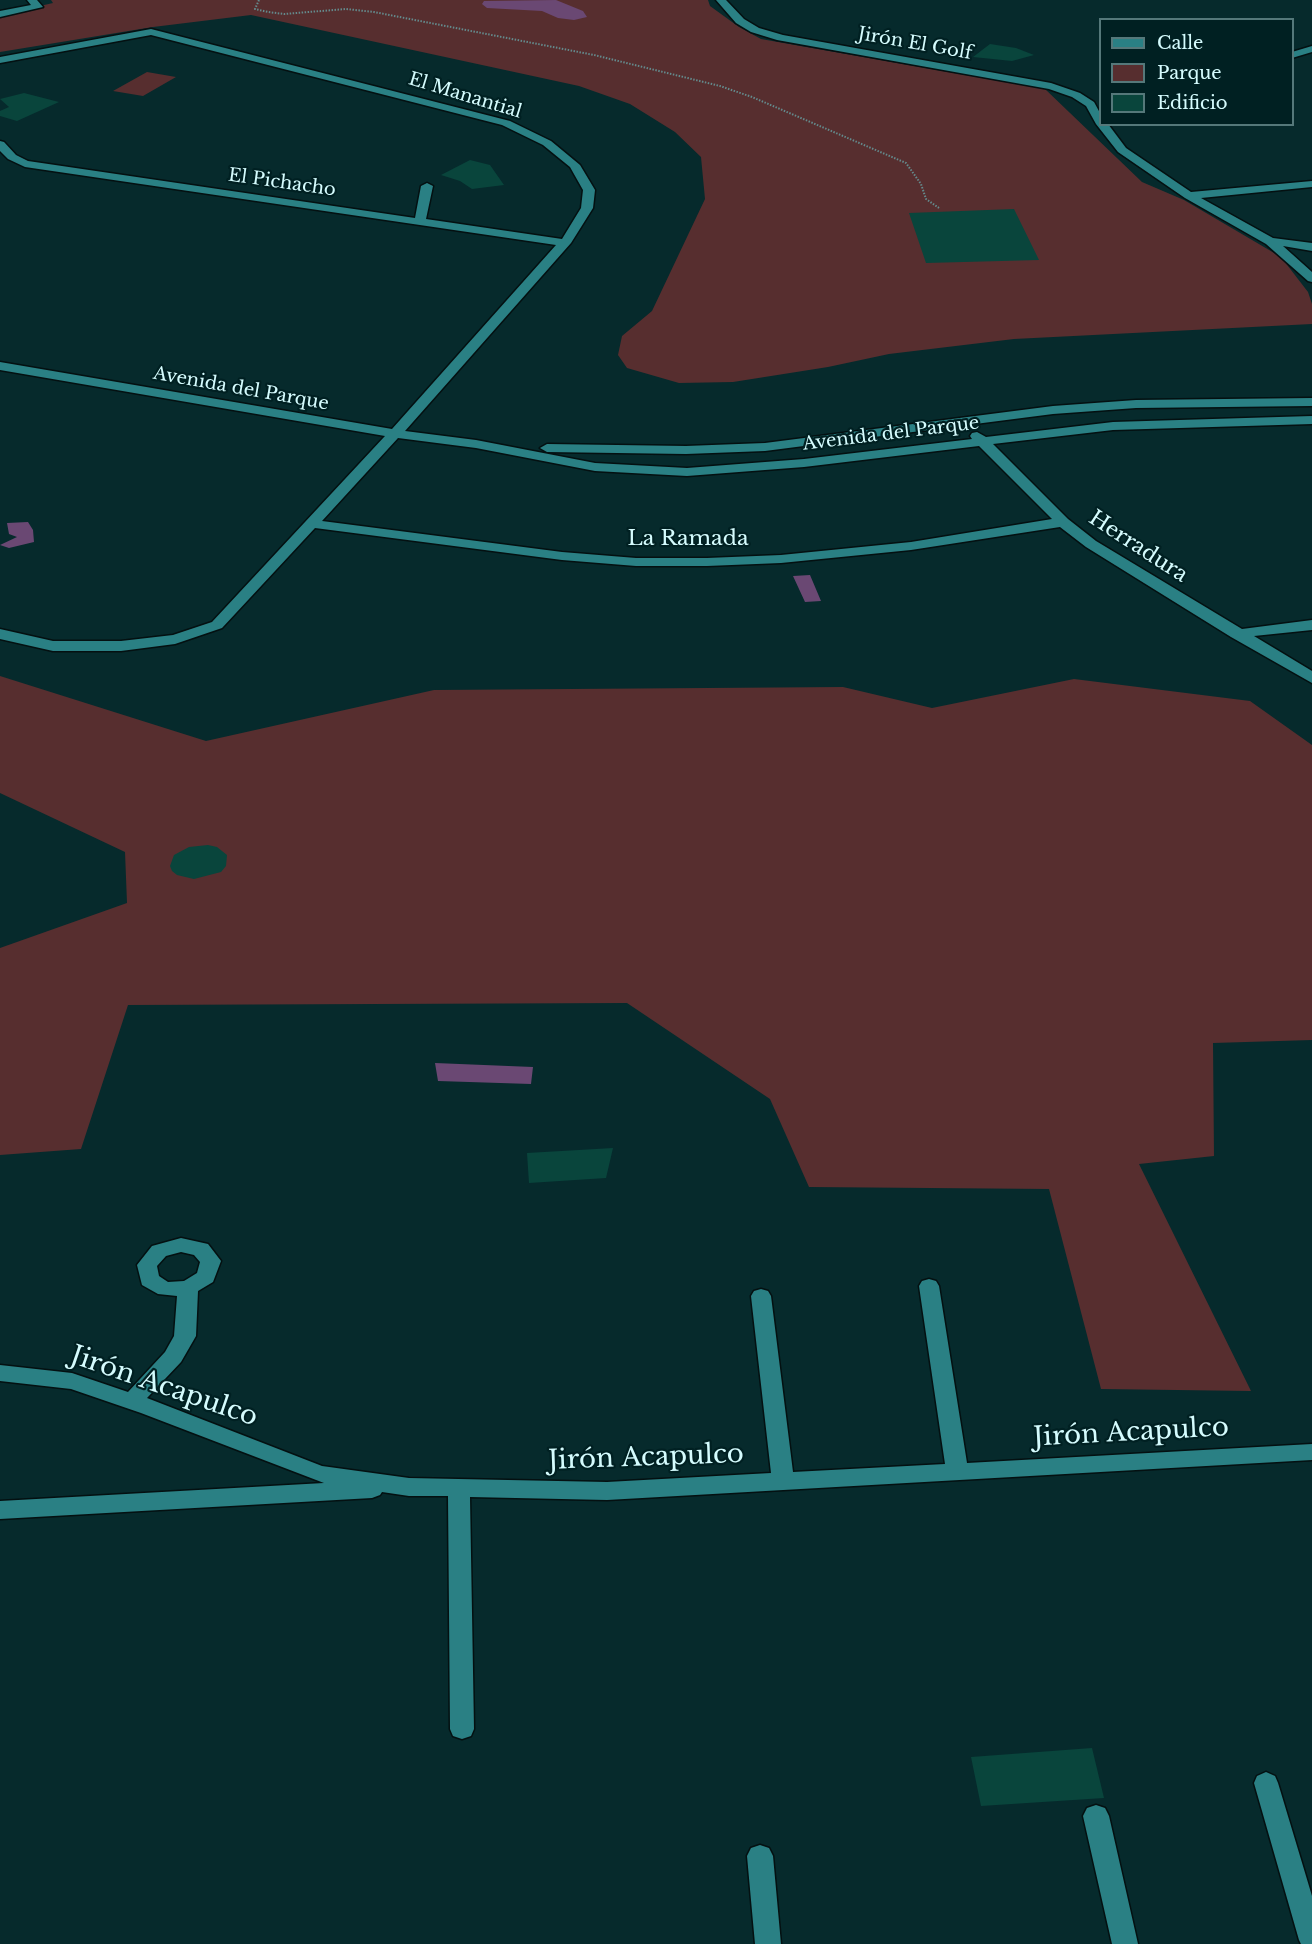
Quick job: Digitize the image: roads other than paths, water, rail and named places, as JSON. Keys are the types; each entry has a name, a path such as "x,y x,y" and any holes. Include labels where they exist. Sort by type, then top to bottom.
{"street":[{"path":"0,14 38,7 32,0"},
{"name":"Jirón El Golf","path":"721,0 740,21 755,30 781,38 1051,86 1095,102"},
{"name":"El Manantial","path":"0,60 151,32 506,123 547,143 574,165 589,190 587,208 565,243 395,434 217,625 175,639 121,646 53,646 0,634"},
{"path":"1294,55 1312,49"},
{"name":"Jirón El Golf","path":"1103,126 1122,150 1189,196 1270,241 1310,273"},
{"name":"El Pichacho","path":"0,144 12,158 25,164 565,243"},
{"path":"1189,196 1312,184"},
{"path":"420,220 427,186"},
{"path":"1270,241 1312,247"},
{"name":"Avenida del Parque","path":"0,366 395,434 476,444 595,467 687,472 804,463 1141,424 1312,420"},
{"name":"Avenida del Parque","path":"476,444 586,450 697,450 765,447 1053,410 1136,404 1312,402"},
{"name":"Herradura","path":"963,422 1063,522 1110,556 1312,678"},
{"name":"La Ramada","path":"312,524 562,556 636,562 707,562 781,559 911,546 1063,522"},
{"path":"1236,634 1312,625"},
{"path":"929,1286 957,1472"},
{"path":"132,1401 173,1358 185,1336 188,1288"},
{"path":"761,1296 783,1481"},
{"name":"Jirón Acapulco","path":"0,1373 72,1381 132,1401 320,1474 410,1487 607,1491 1312,1452"},
{"path":"0,1510 410,1487"},
{"path":"459,1489 462,1729"},
{"path":"1266,1783 1312,1940"},
{"path":"1096,1816 1125,1944"},
{"path":"760,1856 768,1944"}]}
